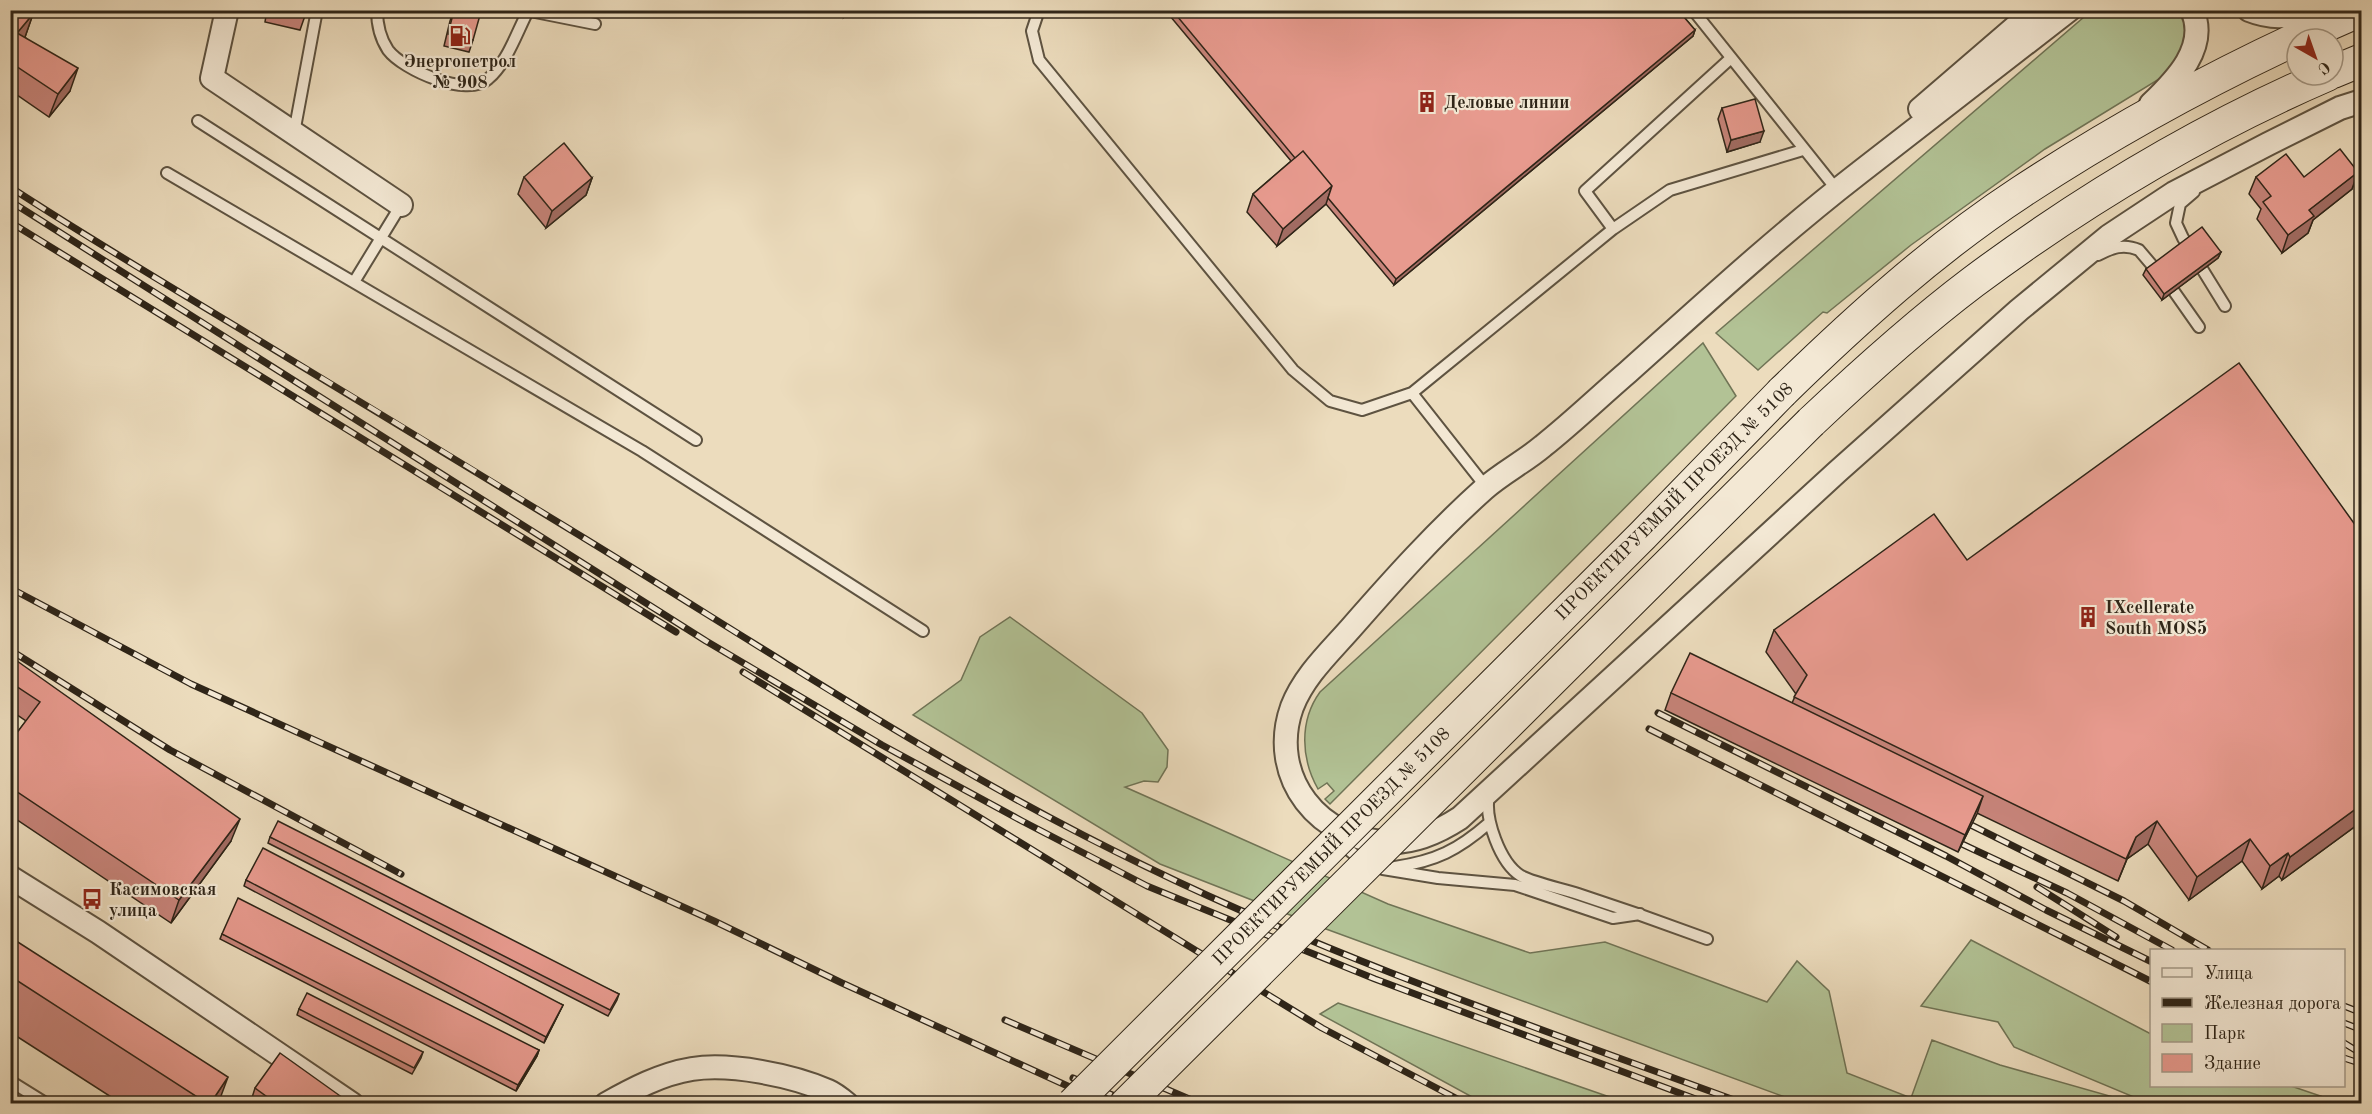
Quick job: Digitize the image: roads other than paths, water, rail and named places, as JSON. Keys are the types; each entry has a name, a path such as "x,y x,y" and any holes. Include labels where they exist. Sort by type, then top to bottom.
{"main road":[{"name":"ПРОЕКТИРУЕМЫЙ ПРОЕЗД № 5108","path":"1073,1104 1855,321 1936,255 2020,193 2132,123 2234,68 2361,10"},
{"path":"2345,67 2361,60"},
{"name":"ПРОЕКТИРУЕМЫЙ ПРОЕЗД № 5108","path":"1126,1104 1811,422 1886,353 1972,283 2040,234 2137,171 2299,87"}],"street":[{"path":"227,10 212,78 401,205"},
{"path":"1837,190 1935,94 2035,10"},
{"path":"2069,10 1837,190 1690,316 1543,447 1486,488 1391,582 1307,678 1298,694 1287,726 1285,745 1294,782 1302,798 1316,814 1344,832 1360,838 1396,842 1414,840 1443,829 1460,818 1837,472 2019,310 2109,236 2150,207 2278,139 2340,108 2361,101"},
{"path":"2132,123 2174,82 2189,61 2196,32 2192,10"},
{"path":"2249,10 2266,16 2283,17 2307,10"},
{"path":"2288,92 2361,70"},
{"path":"10,877 128,952 352,1104"},
{"path":"606,1104 671,1074 710,1068 759,1073 795,1081 829,1091 848,1104"}],"lane":[{"path":"294,133 317,10"},
{"path":"377,10 377,24 389,51 410,67 459,86 473,85 488,80 501,63 526,11 595,24"},
{"path":"1040,10 1032,31 1039,60 1293,370 1330,401 1362,410 1412,393 1613,229 1670,190 1803,150"},
{"path":"1693,10 1837,190"},
{"path":"1613,229 1586,190 1731,58"},
{"path":"198,121 696,440"},
{"path":"2218,171 2180,204 2176,223 2225,306"},
{"path":"167,172 642,451 923,631"},
{"path":"354,282 401,205"},
{"path":"2066,272 2119,246 2131,247 2146,256 2199,327"},
{"path":"1412,393 1486,488"},
{"path":"1489,791 1486,805 1489,823 1505,857 1521,876 1640,914 1707,939"},
{"path":"1316,814 1342,846 1383,869 1438,878 1515,885 1614,918 1640,914"},
{"path":"1383,869 1426,863 1468,842 1489,823"},
{"path":"10,1081 40,1102"}],"railway":[{"path":"10,187 861,710 1074,831 1220,901 1368,964 1745,1104"},
{"path":"10,201 706,641 882,745 1022,821 1147,886 1375,979 1709,1104"},
{"path":"10,222 676,632"},
{"path":"10,588 191,684 714,921 842,983 1107,1104"},
{"path":"10,650 170,750 401,874"},
{"path":"743,672 1322,1028 1467,1104"},
{"path":"1658,713 1946,856 2046,910 2150,961"},
{"path":"1649,729 2150,981"},
{"path":"1971,825 2124,901 2206,949"},
{"path":"1962,844 2067,893 2170,949"},
{"path":"2037,887 2116,937"},
{"path":"2345,1006 2362,1013"},
{"path":"1005,1020 1201,1104"},
{"path":"2345,1023 2362,1030"},
{"path":"2345,1044 2362,1054"},
{"path":"2345,1058 2362,1064"},
{"path":"1073,1078 1133,1104"}],"place":[{"name":"Энергопетрол № 908","path":"460,36"},
{"name":"Деловые линии","path":"1427,102"},
{"name":"IXcellerate South MOS5","path":"2088,617"},
{"name":"Касимовская улица","path":"92,899"}]}
